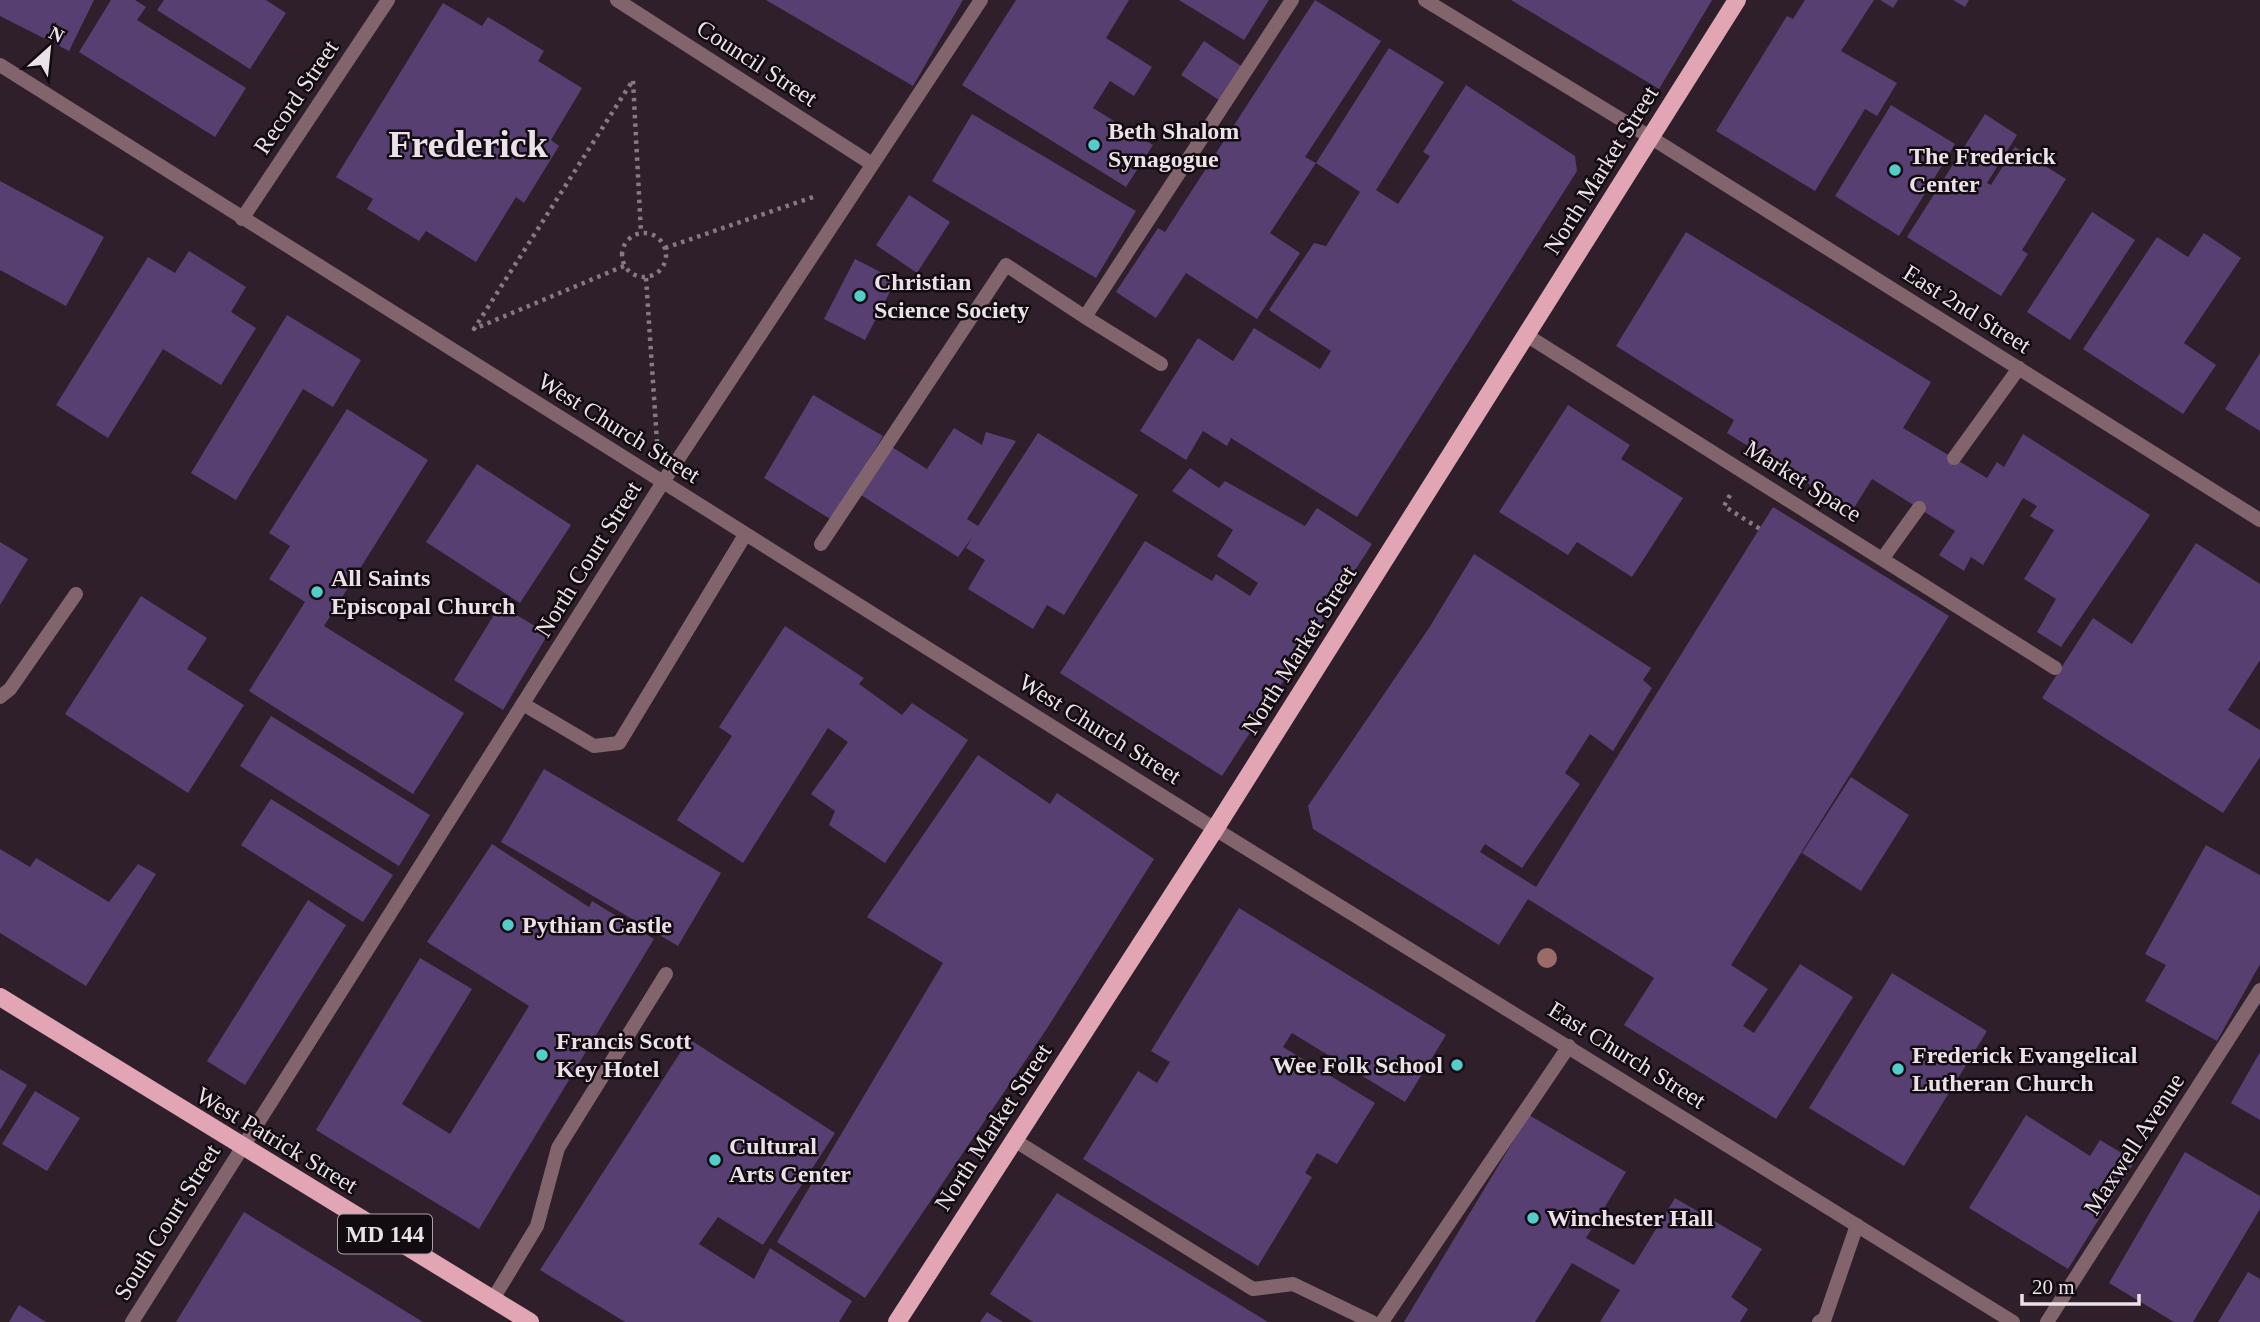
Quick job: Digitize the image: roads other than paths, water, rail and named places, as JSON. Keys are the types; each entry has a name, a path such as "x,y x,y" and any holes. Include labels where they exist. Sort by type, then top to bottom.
{"main road":[{"name":"North Market Street","path":"897,1322 1215,829 1737,0"},
{"name":"West Patrick Street","path":"0,997 240,1147 530,1322"}],"street":[{"name":"Record Street","path":"242,219 388,0"},
{"name":"Council Street","path":"617,0 873,164"},
{"name":"North Court Street","path":"240,1147 663,482 981,0"},
{"path":"1085,317 1292,0"},
{"name":"East 2nd Street","path":"1425,0 1650,137 2260,520"},
{"name":"West Church Street","path":"0,65 1215,829"},
{"path":"821,544 1006,265 1161,364"},
{"name":"Market Space","path":"1526,335 2055,668"},
{"path":"1954,458 2019,368"},
{"path":"1883,558 1919,508"},
{"path":"523,704 594,746 606,747 619,743 745,535"},
{"path":"0,697 10,689 76,594"},
{"name":"East Church Street","path":"1215,829 2013,1322"},
{"path":"493,1299 537,1226 558,1148 666,974"},
{"name":"Maxwell Avenue","path":"2047,1322 2260,990"},
{"path":"1382,1322 1569,1046"},
{"path":"1014,1140 1253,1289 1293,1284 1372,1322"},
{"name":"South Court Street","path":"132,1322 240,1147"},
{"path":"1824,1321 1857,1225"}],"place":[{"name":"Beth Shalom Synagogue","path":"1094,145"},
{"name":"The Frederick Center","path":"1895,170"},
{"name":"Christian Science Society","path":"860,296"},
{"name":"All Saints Episcopal Church","path":"317,592"},
{"name":"Pythian Castle","path":"508,925"},
{"name":"Francis Scott Key Hotel","path":"542,1055"},
{"name":"Wee Folk School","path":"1457,1065"},
{"name":"Frederick Evangelical Lutheran Church","path":"1898,1069"},
{"name":"Cultural Arts Center","path":"715,1160"},
{"name":"Winchester Hall","path":"1533,1218"}],"district":[{"name":"Frederick","path":"468,144"}]}
